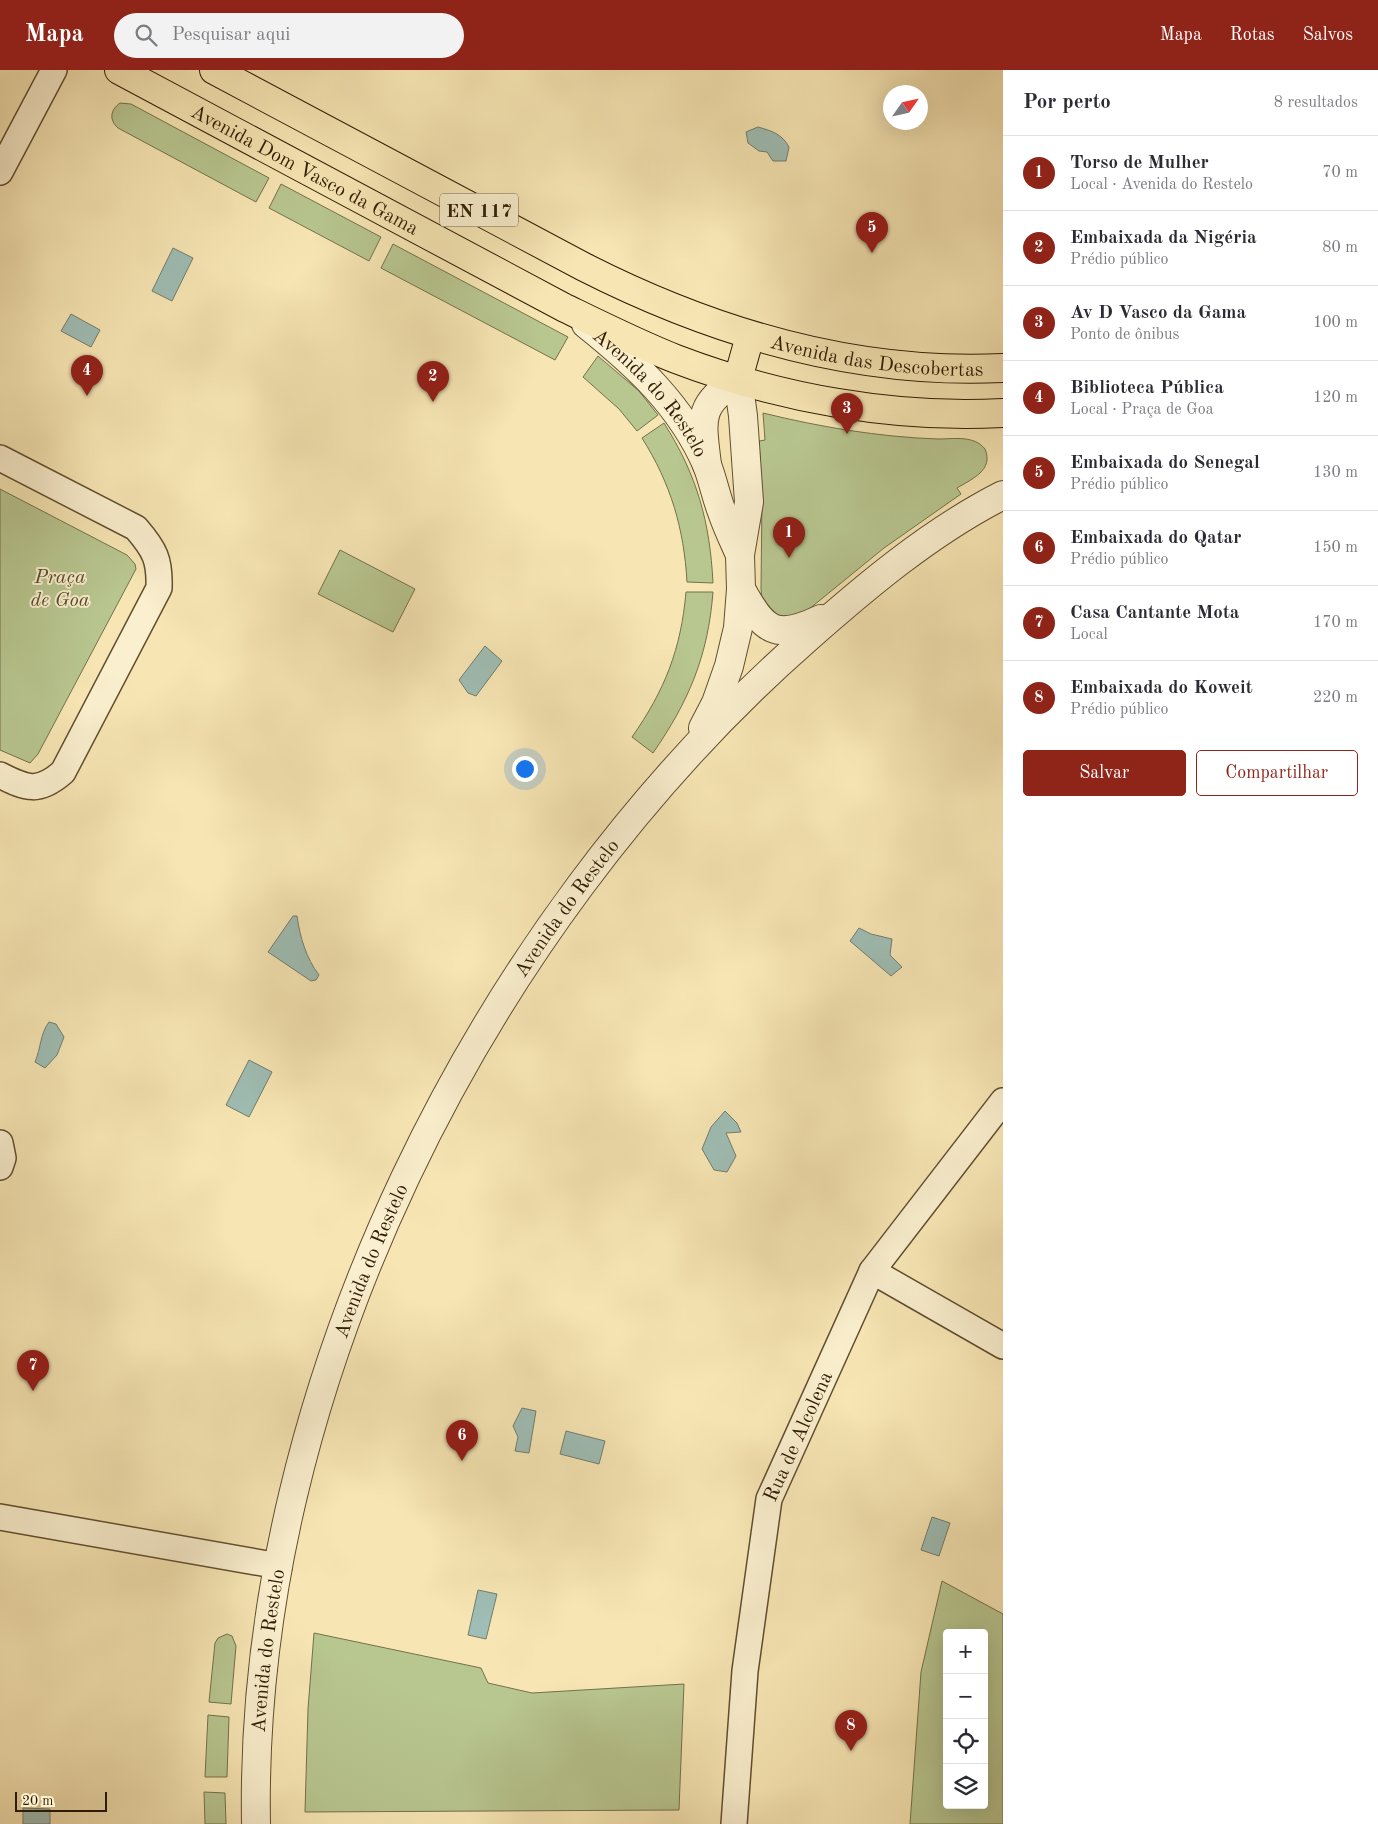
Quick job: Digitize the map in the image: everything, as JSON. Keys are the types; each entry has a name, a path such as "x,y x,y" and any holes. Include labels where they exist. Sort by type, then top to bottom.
{"main road":[{"name":"Avenida Dom Vasco da Gama","path":"119,70 619,334 677,359 738,379"},
{"name":"EN 117","path":"214,70 637,294 693,317 750,336"},
{"name":"Avenida das Descobertas","path":"750,336 808,351 868,361 928,367 1003,368"},
{"path":"738,379 750,336"},
{"name":"EN 117","path":"738,379 799,395 862,406 925,412 1003,413"}],"street":[{"path":"0,172 54,70"},
{"name":"Avenida do Restelo","path":"563,306 623,354 651,380 675,409 707,465"},
{"name":"Avenida do Restelo","path":"256,1824 259,1721 267,1639 279,1566 297,1479 319,1401 348,1316 407,1175 452,1086 526,963 572,897 674,770 697,738 716,703 729,666 738,628 741,588 740,555 750,502 738,379 717,392 708,407 703,426 707,465 722,513 740,555"},
{"path":"0,458 136,528 151,545 160,566 159,588 63,772 50,784 33,788 16,784 0,775"},
{"name":"Avenida do Restelo","path":"674,770 753,688 836,612 896,564 950,526 1003,495"},
{"name":"Avenida do Restelo","path":"741,588 756,616 768,626 782,631 797,630 836,612"},
{"name":"Rua de Alcolena","path":"734,1824 745,1671 769,1499 872,1271 1003,1101"},
{"path":"0,1143 3,1158 0,1167"},
{"path":"872,1271 1003,1346"},
{"path":"0,1517 279,1566"}],"green space":[{"path":"120,103 131,104 269,178 256,202 118,128 113,122 112,115 114,109"},
{"path":"281,184 381,237 369,261 269,208"},
{"path":"393,244 568,337 555,360 381,268"},
{"path":"598,356 639,391 658,415 637,431 619,409 583,377"},
{"path":"763,413 806,423 872,434 970,440 985,449 987,463 980,473 957,488 961,494 884,548 803,614 783,618 774,615 762,599 761,589 762,499 759,441 765,440"},
{"path":"664,423 685,461 700,500 709,540 713,583 687,582 683,544 674,507 661,472 642,438"},
{"name":"Praça de Goa","path":"0,489 127,555 135,564 136,569 38,754 30,763 0,750"},
{"path":"340,550 415,589 393,632 318,594"},
{"path":"686,592 713,592 707,637 695,677 677,715 653,753 632,737 654,703 670,668 684,613"},
{"path":"942,1581 1003,1614 1003,1824 910,1824 921,1672"},
{"path":"314,1633 481,1668 488,1683 532,1693 684,1684 679,1810 305,1812 308,1709"},
{"path":"227,1634 232,1636 236,1646 231,1704 209,1702 215,1643 218,1638"},
{"path":"208,1715 229,1717 227,1777 205,1777"},
{"path":"204,1792 225,1793 226,1824 205,1824"}],"water":[{"path":"758,127 768,130 783,139 789,147 786,161 773,161 767,152 759,151 748,143 746,132"},
{"path":"173,248 193,258 172,301 152,291"},
{"path":"71,314 100,330 91,347 61,331"},
{"path":"485,646 502,661 476,696 468,693 459,680"},
{"path":"293,916 297,916 304,947 310,962 319,975 316,980 311,981 268,952"},
{"path":"859,928 871,934 892,939 890,955 902,967 891,976 850,941"},
{"path":"49,1022 56,1024 64,1037 57,1055 45,1068 35,1062 44,1031"},
{"path":"249,1060 272,1072 249,1117 226,1105"},
{"path":"725,1111 737,1123 741,1132 726,1133 736,1156 727,1172 714,1170 702,1149 711,1127"},
{"path":"522,1408 536,1411 529,1453 515,1451 518,1437 513,1426"},
{"path":"566,1431 605,1441 599,1464 560,1454"},
{"path":"932,1517 950,1523 939,1556 921,1550"},
{"path":"478,1590 497,1594 486,1639 468,1635"},
{"path":"23,1808 50,1809 50,1824 23,1824"}],"place":[{"name":"Embaixada do Senegal","path":"872,253"},
{"name":"Biblioteca Pública","path":"87,396"},
{"name":"Embaixada da Nigéria","path":"433,402"},
{"name":"Av D Vasco da Gama","path":"847,434"},
{"name":"Torso de Mulher","path":"789,558"},
{"name":"Casa Cantante Mota","path":"33,1391"},
{"name":"Embaixada do Qatar","path":"462,1461"},
{"name":"Embaixada do Koweit","path":"851,1751"}]}
